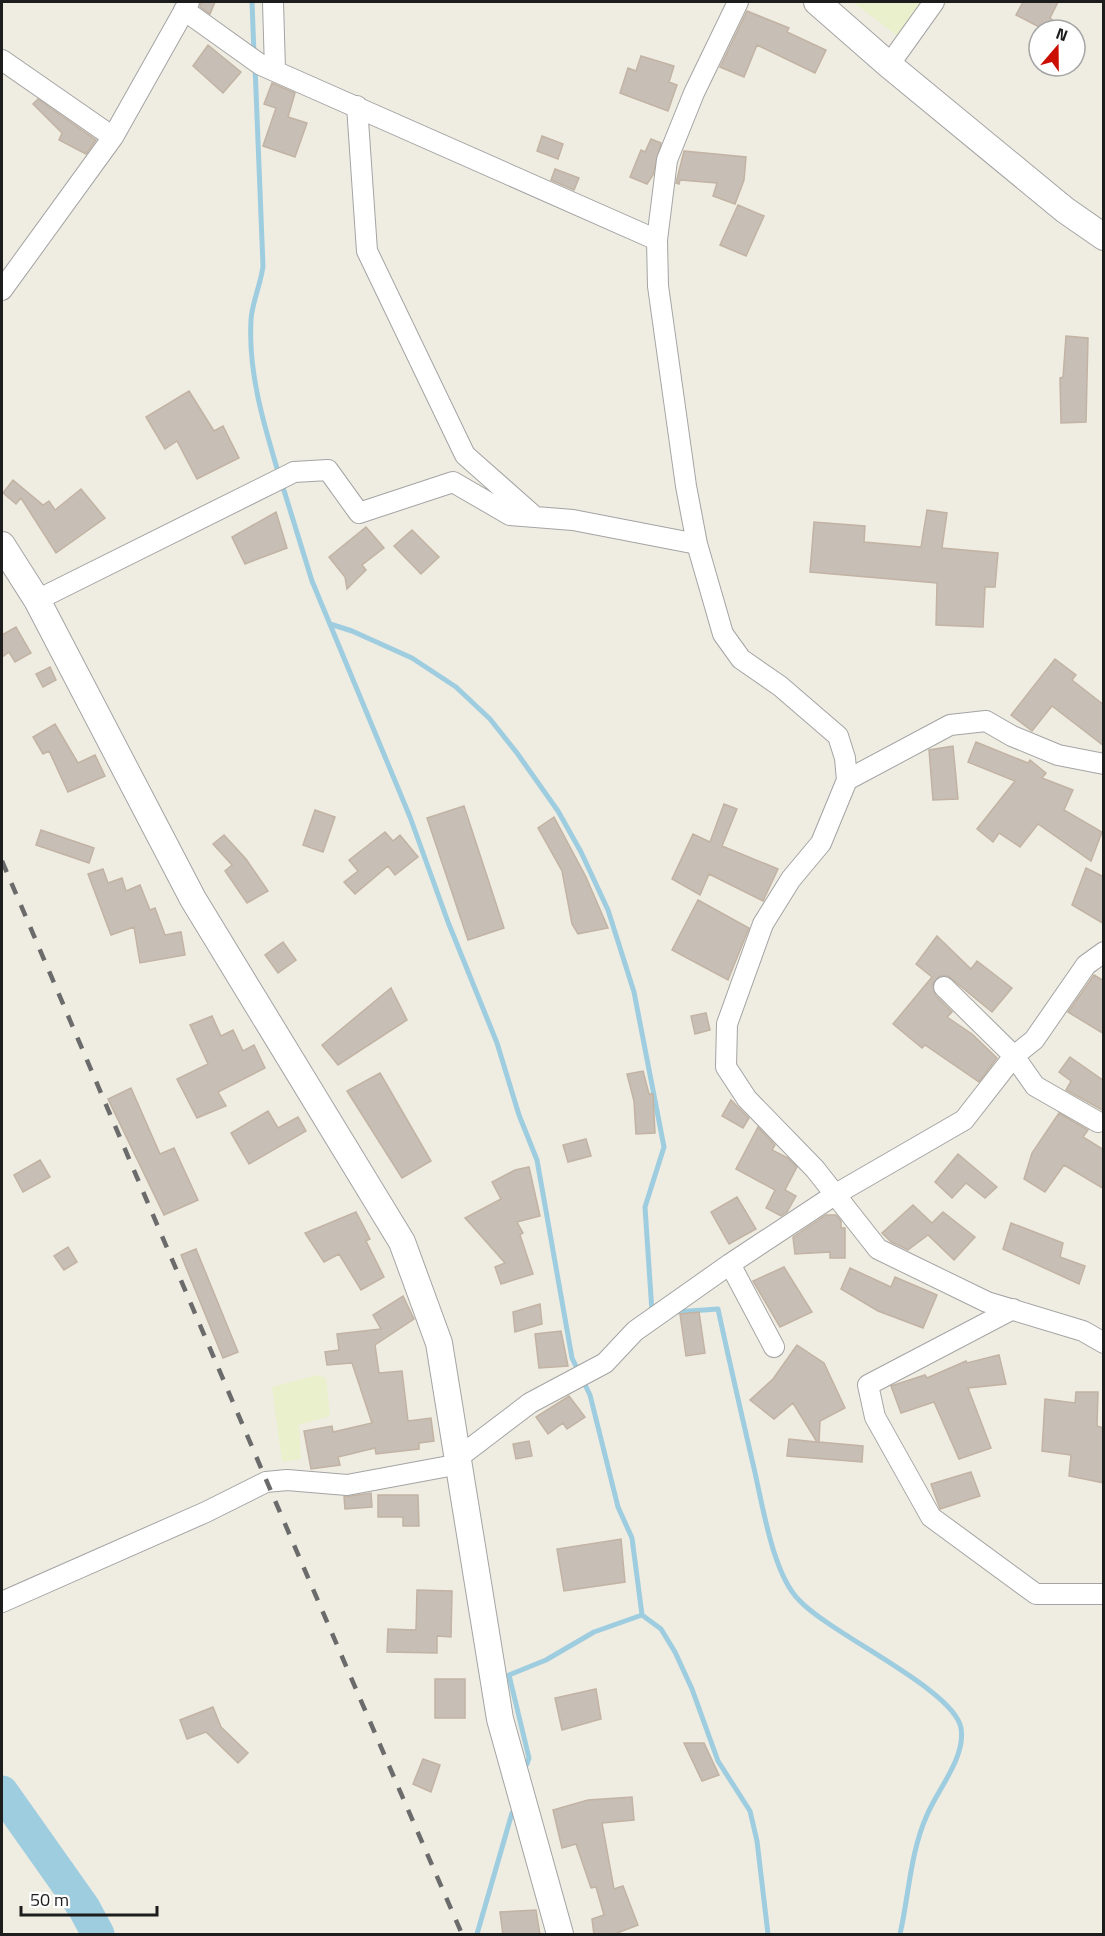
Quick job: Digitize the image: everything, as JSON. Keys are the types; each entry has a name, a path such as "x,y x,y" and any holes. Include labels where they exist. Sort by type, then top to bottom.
{"street":[{"path":"268,67 273,2"},
{"path":"738,2 694,93 667,160 657,240 658,286 686,486 697,544 723,634 741,659 789,693 838,736 845,758 847,780 821,843 791,879 762,924 727,1024 726,1067 747,1099 836,1194 878,1249 956,1288 1013,1310 1083,1332 1104,1343"},
{"path":"817,2 889,65 1065,210 1104,237"},
{"path":"889,65 934,2"},
{"path":"2,290 113,137 186,6 238,49 268,67 657,240"},
{"path":"2,60 113,137"},
{"path":"357,106 367,251 465,455 534,516"},
{"path":"37,600 292,473 328,470 359,513 453,482 510,515 573,520 697,544"},
{"path":"2,545 37,600 193,899 402,1242 439,1343 460,1460 500,1719 560,1935"},
{"path":"847,780 950,725 986,721 1011,736 1058,755 1104,764"},
{"path":"2,1602 266,1482 287,1480 347,1485 460,1460 530,1403 592,1372 605,1363 635,1331 730,1264 836,1194 964,1120 1014,1056 1034,1040 1095,967 1104,952"},
{"path":"944,987 1014,1056 1035,1086 1098,1122"},
{"path":"730,1264 774,1347"},
{"path":"1013,1310 868,1385 875,1417 931,1517 1036,1593 1104,1594"}],"green space":[{"path":"853,2 931,2 904,41"},
{"path":"317,1375 326,1378 330,1416 299,1425 301,1459 282,1462 272,1387"}],"building":[{"path":"201,2 215,2 210,14 200,7"},
{"path":"1023,2 1058,2 1050,18 1027,18 1027,21 1016,15"},
{"path":"747,11 789,28 787,32 826,50 815,73 757,45 744,77 720,67"},
{"path":"208,45 241,72 223,93 193,66"},
{"path":"641,56 674,66 669,82 677,85 668,111 620,93 628,68 636,71"},
{"path":"272,83 295,93 288,117 307,123 295,157 263,146 276,108 264,104"},
{"path":"38,99 96,140 86,154 59,140 62,133 33,104"},
{"path":"542,136 563,144 558,159 537,151"},
{"path":"651,139 661,143 653,175 647,184 630,177 641,150 645,152"},
{"path":"684,151 746,157 744,180 735,204 713,196 717,183 680,180 679,184 676,183"},
{"path":"555,169 579,178 574,190 551,180"},
{"path":"738,205 764,216 746,256 720,245"},
{"path":"1066,336 1088,338 1086,422 1061,423 1060,378 1063,377"},
{"path":"189,391 214,431 223,426 239,458 197,479 177,441 165,449 146,417"},
{"path":"13,480 43,505 49,501 55,510 81,489 105,518 56,553 21,498 16,504 3,493"},
{"path":"927,510 947,513 942,548 998,553 995,587 985,587 983,627 936,625 937,583 810,572 814,522 865,526 864,542 921,547"},
{"path":"276,512 287,548 245,564 232,537"},
{"path":"366,527 384,548 362,565 366,570 347,589 345,577 329,557"},
{"path":"412,530 439,557 421,574 394,546"},
{"path":"16,627 31,653 15,662 9,652 2,657 2,635"},
{"path":"1055,659 1076,675 1072,680 1104,705 1104,746 1052,706 1032,731 1011,715"},
{"path":"50,667 56,680 43,687 36,674"},
{"path":"55,724 78,763 95,755 105,776 68,792 49,751 43,754 33,737"},
{"path":"976,742 1028,763 1030,760 1046,773 1042,778 1073,790 1064,810 1102,832 1091,861 1038,824 1020,847 999,833 993,842 977,829 1015,781 968,762"},
{"path":"953,746 958,799 933,800 929,750"},
{"path":"724,804 737,809 722,846 778,869 763,901 709,874 700,895 672,879 693,834 710,842"},
{"path":"464,806 504,928 468,940 427,818"},
{"path":"315,810 335,817 323,852 303,845"},
{"path":"554,817 586,877 608,928 578,934 572,924 562,871 538,828"},
{"path":"41,830 94,848 89,863 36,845"},
{"path":"385,832 393,841 400,835 418,857 395,875 388,866 355,894 344,882 358,871 349,860"},
{"path":"224,835 246,859 268,891 247,903 225,871 232,865 213,844"},
{"path":"1086,868 1104,877 1104,924 1072,905"},
{"path":"103,869 108,883 122,878 126,891 140,885 150,910 155,908 165,935 181,932 185,955 140,963 134,927 111,935 88,874"},
{"path":"698,900 749,928 728,980 672,950"},
{"path":"937,936 971,969 977,961 1012,988 992,1012 948,976 940,976 933,983 935,995 952,1012 947,1017 972,1034 997,1058 979,1082 925,1045 922,1048 893,1024 932,977 916,964"},
{"path":"283,942 296,960 278,973 265,955"},
{"path":"1094,975 1104,981 1104,1034 1068,1012"},
{"path":"391,988 407,1020 338,1065 322,1045"},
{"path":"706,1013 710,1030 695,1034 691,1016"},
{"path":"212,1016 221,1036 233,1030 243,1051 254,1045 265,1068 218,1092 226,1106 197,1118 177,1079 208,1064 190,1025"},
{"path":"1070,1057 1104,1081 1104,1111 1066,1090 1071,1081 1059,1072"},
{"path":"643,1071 649,1094 653,1094 655,1133 636,1134 634,1101 627,1074"},
{"path":"380,1073 431,1161 402,1178 347,1091"},
{"path":"131,1088 160,1154 174,1148 198,1200 164,1215 108,1099"},
{"path":"731,1100 749,1118 743,1128 722,1116"},
{"path":"268,1111 278,1128 298,1117 306,1131 249,1164 231,1133"},
{"path":"1059,1113 1088,1130 1083,1137 1104,1150 1104,1189 1064,1165 1045,1192 1024,1179 1032,1153"},
{"path":"758,1127 775,1145 772,1150 788,1158 797,1167 785,1190 796,1196 787,1212 781,1216 766,1208 775,1190 736,1169"},
{"path":"586,1139 591,1156 568,1162 563,1145"},
{"path":"958,1154 997,1187 985,1198 966,1183 952,1198 935,1182"},
{"path":"40,1160 50,1177 23,1192 14,1175"},
{"path":"529,1167 540,1216 517,1222 523,1233 520,1235 533,1274 501,1284 495,1267 505,1263 465,1218 501,1199 492,1182 515,1170"},
{"path":"737,1197 756,1229 729,1244 711,1212"},
{"path":"913,1205 932,1223 943,1212 975,1237 954,1260 928,1235 908,1250 891,1242 882,1233"},
{"path":"356,1212 370,1239 366,1241 384,1277 361,1290 339,1254 324,1262 305,1233"},
{"path":"826,1215 836,1215 841,1221 841,1228 845,1228 845,1258 830,1258 830,1252 795,1254 793,1237"},
{"path":"1011,1223 1063,1243 1060,1257 1085,1266 1079,1284 1003,1249"},
{"path":"68,1247 77,1262 64,1270 54,1256"},
{"path":"196,1249 238,1352 223,1358 181,1255"},
{"path":"784,1267 812,1312 780,1327 753,1281"},
{"path":"850,1268 891,1287 895,1277 937,1295 923,1328 878,1311 841,1289"},
{"path":"403,1296 414,1319 375,1345 379,1373 402,1371 408,1421 431,1418 434,1441 419,1443 419,1449 376,1454 375,1448 338,1457 340,1465 311,1469 304,1431 332,1426 333,1432 372,1423 352,1363 327,1365 325,1352 339,1350 337,1334 381,1329 373,1315"},
{"path":"540,1304 542,1324 515,1332 513,1312"},
{"path":"699,1312 705,1353 686,1356 680,1314"},
{"path":"561,1331 568,1366 539,1368 535,1334"},
{"path":"797,1345 824,1363 845,1408 820,1421 819,1442 863,1446 862,1462 787,1456 789,1439 817,1442 793,1403 774,1419 750,1400 773,1379"},
{"path":"999,1355 1006,1384 968,1388 991,1448 959,1459 934,1402 901,1413 891,1386 925,1375 927,1378 966,1361 967,1363"},
{"path":"1076,1392 1098,1392 1097,1426 1104,1428 1104,1483 1069,1476 1071,1455 1042,1451 1045,1399 1075,1403"},
{"path":"569,1396 585,1417 567,1429 563,1423 548,1434 536,1417"},
{"path":"529,1441 532,1456 516,1459 513,1444"},
{"path":"971,1472 980,1496 940,1509 931,1484"},
{"path":"371,1493 372,1507 345,1509 344,1497"},
{"path":"378,1495 418,1495 419,1526 403,1526 403,1517 378,1517"},
{"path":"621,1539 625,1582 564,1591 557,1549"},
{"path":"417,1590 452,1591 451,1637 437,1636 437,1653 387,1652 388,1629 416,1630"},
{"path":"435,1679 465,1679 465,1718 435,1718"},
{"path":"596,1689 601,1719 562,1730 555,1698"},
{"path":"213,1707 221,1727 248,1753 238,1763 206,1732 187,1739 180,1720"},
{"path":"684,1743 704,1743 719,1775 702,1781"},
{"path":"423,1759 440,1765 431,1792 413,1784"},
{"path":"632,1797 634,1820 602,1823 614,1889 623,1886 638,1925 612,1935 594,1935 592,1919 604,1915 596,1887 591,1888 576,1844 562,1848 553,1810 588,1800"},
{"path":"536,1910 540,1935 503,1935 500,1912"}],"waterway":[{"path":"252,2 254,54"},
{"path":"255,66 263,266 251,320 252,360 258,399 279,475"},
{"path":"282,484 312,581 410,817 448,922 497,1043 519,1115 537,1160 572,1358 590,1395 618,1507 632,1538 642,1615 661,1629 675,1652 692,1689 718,1761 750,1811 757,1841 768,1934"},
{"path":"330,624 352,631 412,658 456,687 490,719 517,753 558,811 581,852 608,910 634,992 664,1147 645,1207 652,1312"},
{"path":"675,1312 718,1309 769,1536 782,1573 790,1588 799,1600 815,1614 915,1679 937,1696 953,1713 961,1728 961,1739 955,1761 921,1829 910,1874 900,1934"},
{"path":"527,1764 529,1758 509,1675 546,1660 594,1632 642,1615"},
{"path":"2,1792 84,1908 98,1934"},
{"path":"477,1934 512,1813"}],"railway":[{"path":"2,861 462,1934"}]}
